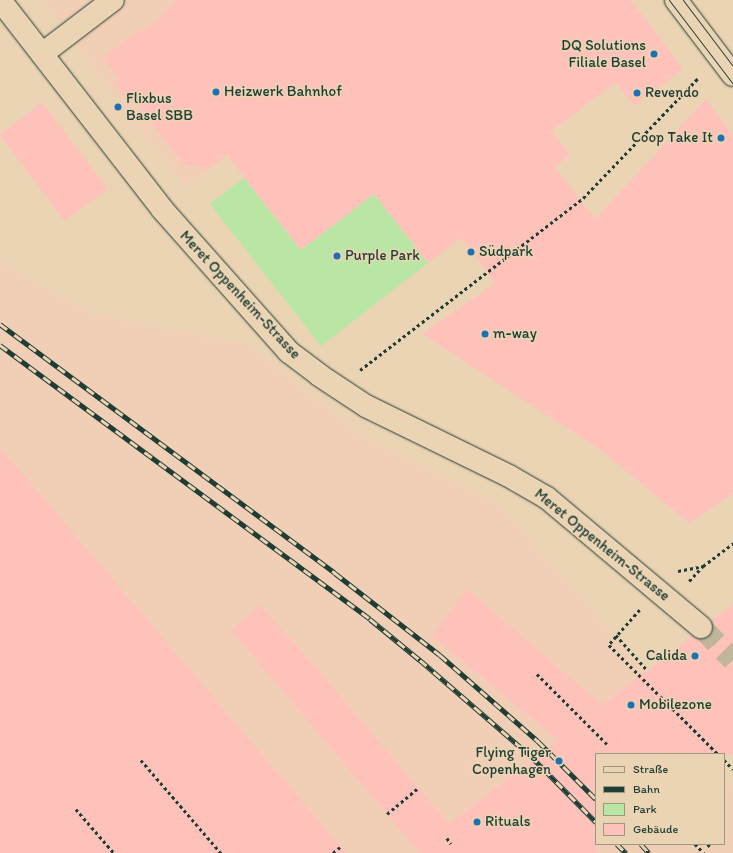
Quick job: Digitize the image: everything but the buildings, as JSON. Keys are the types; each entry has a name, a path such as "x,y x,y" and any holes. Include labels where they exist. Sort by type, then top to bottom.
{"street":[{"name":"Meret Oppenheim-Strasse","path":"0,0 162,209 289,352 337,388 366,406 509,476 547,498 701,627"},
{"path":"42,54 113,0"},
{"path":"676,0 733,75"}],"path":[{"path":"337,388 583,198 698,78"},
{"path":"670,600 703,566 733,543"},
{"path":"648,670 616,635 609,646 717,753"},
{"path":"536,674 607,744"},
{"path":"141,760 221,853"},
{"path":"725,761 733,769"},
{"path":"387,814 418,788"},
{"path":"76,809 114,853"},
{"path":"446,838 451,844"},
{"path":"696,845 704,853"},
{"path":"333,853 340,847"}],"shaded area":[{"name":"Heizwerk Bahnhof","path":"41,0 337,0 372,46 185,187"},
{"path":"0,261 92,314 247,344 361,435 498,503 598,615 704,753 595,753 595,845 725,845 725,780 733,791 733,853 0,853"}],"green space":[{"name":"Purple Park","path":"244,178 301,250 373,193 428,263 321,346 210,204"}],"tunnel":[{"path":"701,627 733,660"}],"tram line":[{"path":"669,0 733,84"},
{"path":"683,0 733,66"}],"railway":[{"path":"0,324 335,573 440,655 538,741 595,798"},
{"path":"0,345 370,619 531,756 595,821"},
{"path":"618,845 626,853"},
{"path":"642,845 649,853"}],"place":[{"name":"DQ Solutions Filiale Basel","path":"654,54"},
{"name":"Heizwerk Bahnhof","path":"216,92"},
{"name":"Revendo","path":"637,93"},
{"name":"Flixbus Basel SBB","path":"118,107"},
{"name":"Coop Take It","path":"721,138"},
{"name":"Südpark","path":"471,252"},
{"name":"Purple Park","path":"337,256"},
{"name":"m-way","path":"485,334"},
{"name":"Calida","path":"695,656"},
{"name":"Mobilezone","path":"631,705"},
{"name":"Flying Tiger Copenhagen","path":"559,761"},
{"name":"Rituals","path":"477,822"}]}
